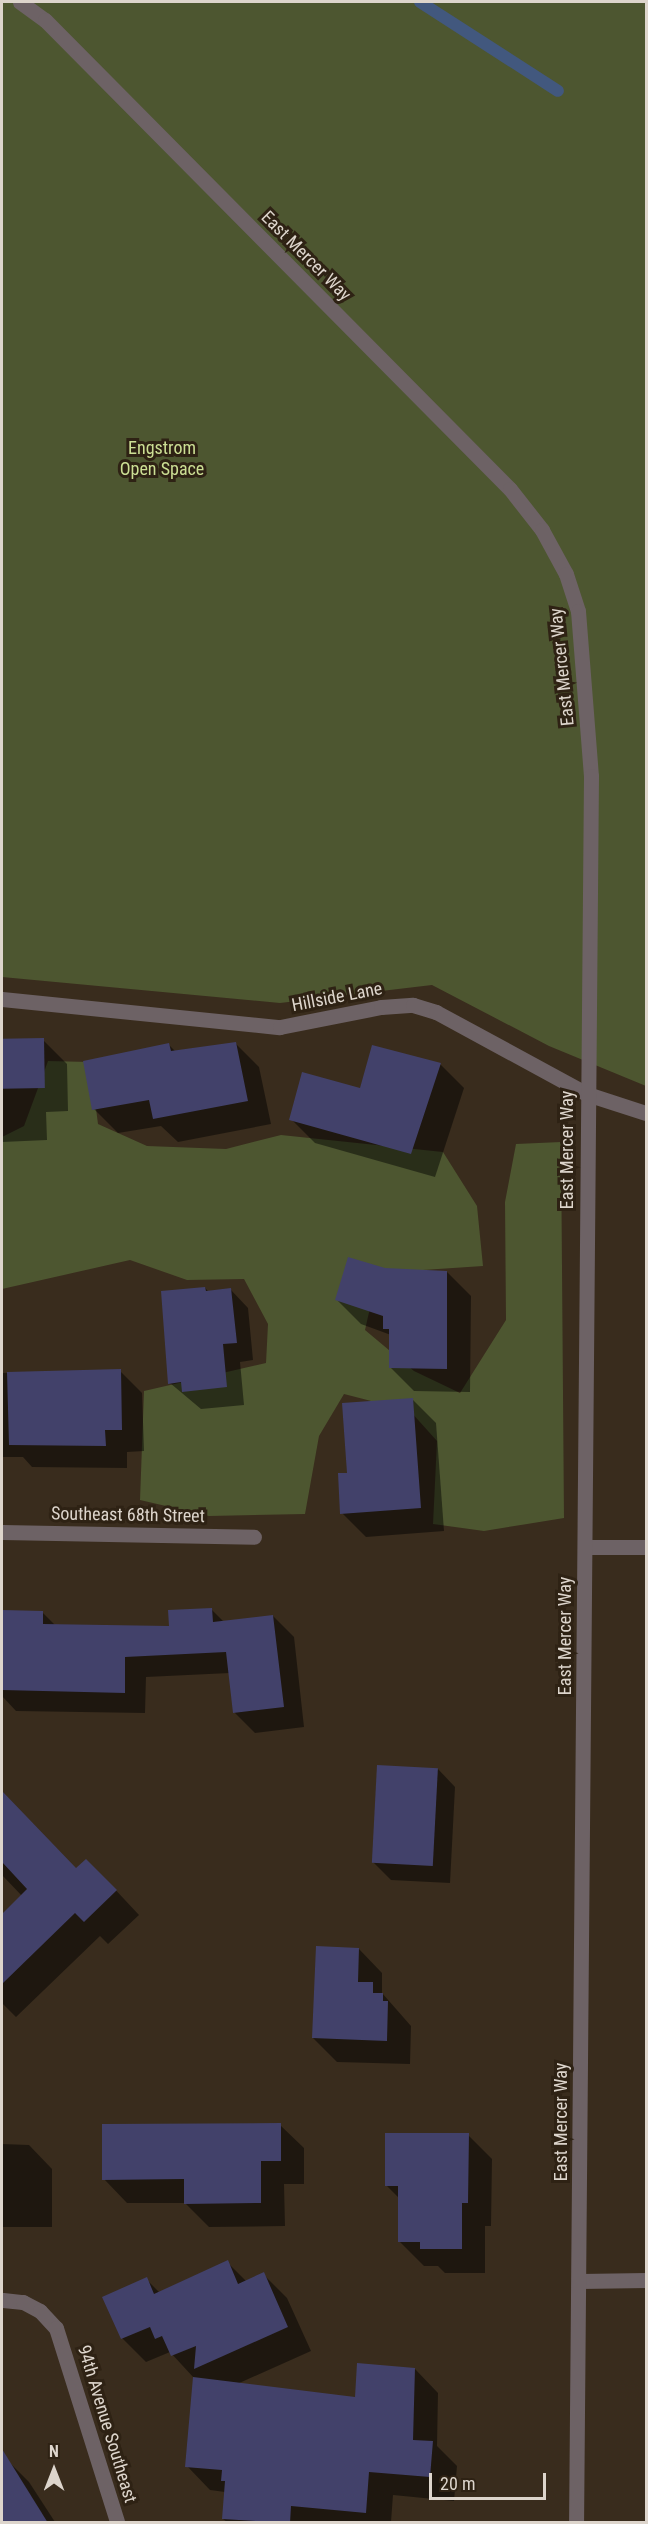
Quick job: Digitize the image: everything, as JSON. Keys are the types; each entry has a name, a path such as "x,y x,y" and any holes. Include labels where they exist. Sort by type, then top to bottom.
{"street":[{"name":"East Mercer Way","path":"20,2 45,20 510,489 542,530 566,574 578,611 591,776 580,2281 576,2523"},
{"name":"Hillside Lane","path":"2,999 280,1027 381,1007 414,1005 436,1012 587,1094 646,1113"},
{"name":"Southeast 68th Street","path":"2,1532 254,1537"},
{"path":"585,1547 646,1547"},
{"path":"580,2281 646,2280"},
{"name":"94th Avenue Southeast","path":"3,2300 23,2302 40,2311 56,2328 70,2362 117,2523"}],"green space":[{"name":"Engstrom Open Space","path":"2,2 646,2 646,1086 549,1046 432,985 280,1003 2,977"},
{"path":"48,1061 90,1062 98,1124 147,1146 226,1149 281,1135 443,1152 477,1206 483,1266 378,1273 365,1330 414,1371 460,1393 506,1320 505,1202 516,1144 561,1142 564,1518 484,1531 433,1524 437,1441 410,1411 344,1394 319,1436 305,1514 209,1516 140,1500 144,1391 266,1363 268,1324 244,1279 187,1280 130,1260 2,1289 2,1137 24,1126"}],"building":[{"path":"44,1038 45,1088 3,1089 2,1039"},
{"path":"236,1042 248,1101 153,1119 149,1100 92,1110 83,1061 169,1043 171,1051"},
{"path":"372,1045 441,1063 411,1154 289,1120 302,1072 360,1088"},
{"path":"348,1257 385,1268 447,1271 447,1369 389,1368 389,1329 383,1329 383,1316 335,1300"},
{"path":"205,1287 206,1291 231,1288 237,1343 223,1344 227,1387 182,1392 181,1382 168,1384 161,1291"},
{"path":"121,1369 122,1430 105,1430 106,1446 9,1445 7,1372"},
{"path":"413,1398 421,1508 340,1514 338,1473 347,1473 342,1403"},
{"path":"212,1608 213,1622 273,1615 284,1707 233,1713 226,1652 125,1657 125,1693 2,1690 2,1610 43,1611 43,1624 169,1626 168,1610"},
{"path":"377,1765 438,1768 433,1866 372,1863"},
{"path":"2,1791 76,1868 86,1859 117,1890 84,1922 75,1913 2,1984 2,1914 27,1889 2,1862"},
{"path":"316,1946 359,1948 358,1982 373,1982 373,1993 383,1993 383,2001 388,2001 387,2041 312,2038"},
{"path":"281,2123 281,2161 261,2161 261,2203 184,2204 184,2179 102,2180 102,2124"},
{"path":"385,2133 469,2133 468,2203 462,2203 462,2249 420,2249 420,2242 398,2242 398,2186 385,2186"},
{"path":"228,2260 238,2284 264,2272 288,2327 194,2369 196,2346 171,2356 162,2336 155,2339 150,2327 121,2339 102,2297 147,2277 154,2294"},
{"path":"357,2363 415,2368 413,2440 433,2441 430,2477 369,2472 366,2513 291,2506 290,2523 222,2519 225,2481 221,2481 222,2470 185,2467 193,2377 355,2397"},
{"path":"2,2449 48,2523 2,2523"}],"waterway":[{"path":"420,2 558,91"}]}
